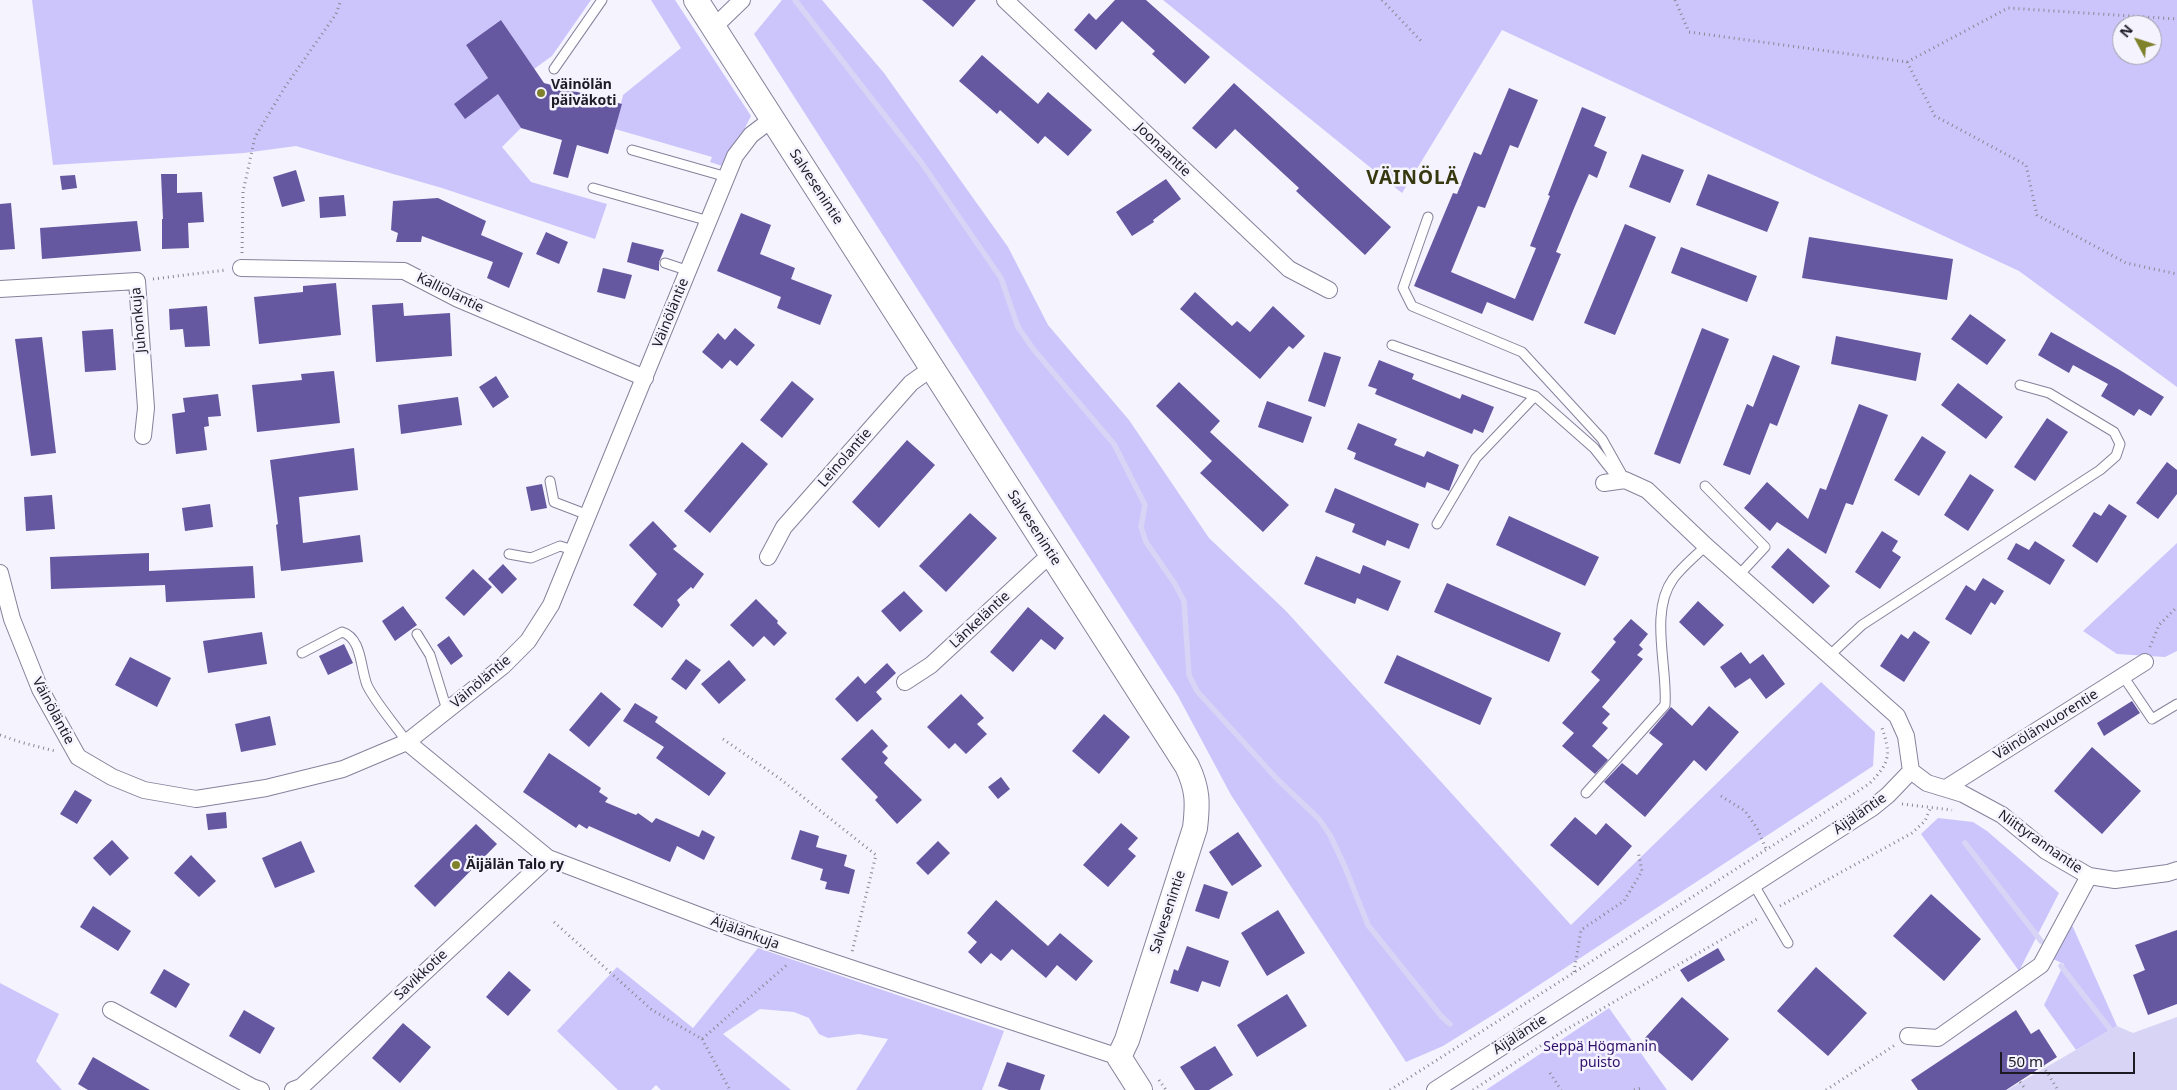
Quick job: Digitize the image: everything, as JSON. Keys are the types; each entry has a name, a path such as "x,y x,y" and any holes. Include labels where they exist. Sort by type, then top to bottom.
{"street":[{"name":"Salvesenintie","path":"696,0 1187,766 1196,784 1198,808 1195,828 1127,1040 1119,1057"},
{"path":"714,27 742,0"},
{"name":"Joonaantie","path":"1005,0 1288,270 1329,290"},
{"name":"Väinöläntie","path":"0,573 12,619 40,689 78,757 112,777 144,790 196,799 266,788 343,769 407,742 503,666 528,641 551,605 735,156 751,135 772,119"},
{"name":"Kalliolantie","path":"242,268 404,271 458,299 645,378"},
{"name":"Juhonkuja","path":"0,289 137,281 146,408 143,436"},
{"name":"Leinolantie","path":"768,556 790,520 911,383 932,368"},
{"path":"1604,483 1623,481 1647,490 1706,546 1897,716 1906,736 1911,771"},
{"name":"Länkeläntie","path":"905,682 931,664 1041,563 1052,556"},
{"name":"Väinölänvuorentie","path":"1946,788 2145,662"},
{"name":"Äijälänkuja","path":"407,742 548,858 745,933 1119,1057"},
{"name":"Niittyrannantie","path":"1911,771 1926,782 1964,794 2002,815 2046,851 2089,876 2115,880 2168,873 2177,870"},
{"name":"Äijäläntie","path":"1435,1090 1872,808 1888,795 1911,771"},
{"name":"Savikkotie","path":"293,1090 301,1087 548,858"},
{"path":"1908,1036 1938,1038 2041,965 2089,876"},
{"path":"112,1010 252,1087 261,1090"},
{"path":"1119,1057 1140,1090"}],"lane":[{"path":"554,69 602,0"},
{"path":"632,150 727,177"},
{"path":"593,188 709,220"},
{"path":"1428,217 1403,288 1412,306 1522,352 1602,439 1623,481"},
{"path":"665,263 689,271"},
{"path":"1392,345 1535,396 1594,448 1623,481"},
{"path":"1829,656 1862,625 2100,470 2116,456 2120,444 2114,432 2049,393 2020,385"},
{"path":"1437,524 1476,458 1535,396"},
{"path":"550,480 554,502 588,515"},
{"path":"1705,486 1765,546 1739,575"},
{"path":"509,554 531,558 560,546 573,550"},
{"path":"1586,793 1665,705 1667,686 1661,625 1663,603 1673,580 1706,546"},
{"path":"302,653 342,632 354,639 368,686 407,742"},
{"path":"417,634 430,655 447,710"},
{"path":"2123,676 2152,719 2177,704"},
{"path":"1754,885 1788,943"}],"path":[{"path":"137,281 242,268 243,192 254,137 285,87 336,14 341,0"},
{"path":"1382,0 1422,42"},
{"path":"1675,0 1689,32 1907,62 2008,8 2177,19"},
{"path":"1907,62 1936,116 2026,165 2037,215 2126,263 2177,274"},
{"path":"2145,662 2159,625 2177,608"},
{"path":"1390,1090 1874,779 1887,761 1886,742 1880,725 1875,718"},
{"path":"0,735 78,757"},
{"path":"724,739 779,778 876,855 848,968"},
{"path":"1874,779 1888,795 1900,804 1930,809 1958,810"},
{"path":"1721,796 1745,811 1757,828 1766,849"},
{"path":"1472,1090 1562,1032 1770,912 1912,833 1925,821 1930,809"},
{"path":"1574,972 1581,930 1624,901 1642,871 1638,851"},
{"path":"554,922 652,1010 702,1039 730,1090"},
{"path":"702,1039 801,952"},
{"path":"1826,1090 1908,1036"},
{"path":"2043,1066 2058,1090"},
{"path":"1550,1073 1561,1090"},
{"path":"2020,1082 2026,1090"},
{"path":"1634,1090 1641,1088 1642,1090"}],"green space":[{"path":"32,0 591,0 552,56 534,69 501,20 466,45 521,128 502,147 531,182 607,204 595,239 442,188 296,146 244,153 53,165"},
{"path":"651,0 675,0 751,116 725,167 710,162 712,157 615,129 623,95 681,48"},
{"path":"782,0 822,0 884,73 1008,247 1048,325 1129,420 1209,538 1286,611 1571,925 1821,682 1875,732 1873,766 1504,1008 1443,1046 1406,1062 1231,795 1178,696 754,34"},
{"path":"1163,0 2177,0 2177,387 2019,271 1502,30 1402,193"},
{"path":"2177,543 2177,651 2165,657 2117,654 2083,631"},
{"path":"1938,818 1973,822 1987,831 2059,893 2019,971 1921,834"},
{"path":"2072,925 2117,1026 2076,1050 2044,1005 2064,964 2053,959"},
{"path":"758,948 1004,1031 982,1090 856,1090 888,1039 859,1034 828,1038 819,1034 809,1018 794,1012 760,1009 723,1034 791,1090 661,1090 656,1085 651,1090 618,1090 557,1031 617,967 693,1028"},
{"path":"0,983 59,1014 36,1061 62,1090 0,1090"},
{"name":"Seppä Högmanin puisto","path":"1609,1008 1667,1090 1486,1090"}],"shaded area":[{"path":"2177,1017 2177,1090 2007,1090 2117,1026 2133,1033"}],"building":[{"path":"922,0 976,0 953,27"},
{"path":"1115,0 1146,0 1210,57 1185,84 1152,54 1155,51 1122,21 1096,50 1074,30 1089,13 1096,20"},
{"name":"Väinölän päiväkoti","path":"501,20 544,83 622,104 608,154 577,145 568,178 553,174 562,140 521,128 498,94 465,119 454,104 488,78 466,45"},
{"path":"982,55 1038,104 1048,92 1092,130 1068,156 1045,136 1038,144 1000,110 997,114 959,81"},
{"path":"1234,83 1391,227 1365,255 1296,191 1299,188 1235,129 1216,149 1192,128"},
{"path":"1509,88 1538,100 1518,148 1510,145 1485,208 1478,206 1451,272 1515,299 1536,248 1530,246 1582,107 1606,117 1594,146 1607,152 1597,178 1589,174 1556,252 1561,254 1533,321 1487,302 1482,314 1414,286 1453,193 1457,194 1474,152 1481,155"},
{"path":"1642,154 1684,170 1670,203 1629,187"},
{"path":"296,170 305,201 282,207 273,177"},
{"path":"161,174 177,174 177,193 202,192 204,222 188,223 189,248 162,249"},
{"path":"1708,174 1779,202 1767,232 1696,205"},
{"path":"75,175 77,188 62,190 60,176"},
{"path":"1166,179 1181,199 1153,220 1154,222 1132,236 1116,212"},
{"path":"344,195 346,216 320,218 319,197"},
{"path":"438,198 486,221 481,235 523,253 509,288 487,278 493,262 422,236 421,242 396,242 398,233 391,230 393,201"},
{"path":"11,203 15,249 0,250 0,204"},
{"path":"741,213 771,225 760,254 795,268 791,279 832,295 820,325 777,308 781,297 717,271"},
{"path":"137,221 141,251 42,259 40,228"},
{"path":"1625,224 1656,237 1615,335 1584,323"},
{"path":"546,232 568,242 559,264 536,254"},
{"path":"1809,237 1953,259 1947,300 1802,278"},
{"path":"632,242 664,250 659,262 659,271 627,262"},
{"path":"1681,247 1757,276 1747,302 1671,273"},
{"path":"603,268 632,275 625,299 597,292"},
{"path":"336,283 341,335 259,344 254,297 303,292 303,286"},
{"path":"1195,292 1232,326 1237,321 1250,332 1273,306 1305,336 1293,349 1289,346 1260,379 1180,309"},
{"path":"403,303 404,316 450,313 452,356 376,362 372,305"},
{"path":"207,306 210,346 185,347 183,329 170,330 169,309"},
{"path":"1970,314 2006,340 1987,365 1951,339"},
{"path":"735,328 755,345 737,366 730,360 722,369 702,352 718,333 725,340"},
{"path":"1702,328 1729,339 1680,464 1654,454"},
{"path":"113,329 116,370 85,372 82,331"},
{"path":"2051,332 2164,397 2151,416 2139,409 2134,416 2101,396 2108,384 2073,365 2069,373 2038,355"},
{"path":"1836,336 1921,353 1916,381 1831,364"},
{"path":"42,337 56,453 31,456 15,339"},
{"path":"1324,352 1341,357 1325,407 1308,401"},
{"path":"1773,355 1800,366 1777,426 1770,423 1750,475 1723,465 1747,404 1753,407"},
{"path":"1379,360 1414,374 1412,379 1460,399 1462,394 1494,407 1483,433 1474,429 1472,434 1375,394 1377,389 1368,386"},
{"path":"334,371 340,423 257,432 252,385 302,380 301,374"},
{"path":"496,376 509,397 493,408 479,387"},
{"path":"792,381 814,399 782,438 760,420"},
{"path":"1179,382 1220,421 1210,432 1289,505 1263,532 1200,473 1212,461 1156,406"},
{"path":"1958,383 2003,417 1986,439 1941,405"},
{"path":"218,394 221,416 208,417 209,426 204,427 207,450 176,454 172,414 185,412 183,398"},
{"path":"458,397 462,425 401,434 398,405"},
{"path":"1267,401 1312,417 1303,443 1258,427"},
{"path":"1859,404 1888,415 1853,505 1846,503 1826,554 1777,522 1770,531 1744,508 1767,482 1808,519 1820,488 1826,490"},
{"path":"2047,418 2068,432 2035,481 2014,467"},
{"path":"1358,423 1397,439 1394,445 1424,457 1427,451 1459,465 1449,491 1427,482 1425,488 1354,459 1356,453 1347,449"},
{"path":"1922,436 1946,452 1919,496 1894,480"},
{"path":"907,440 935,465 879,528 852,502"},
{"path":"742,442 768,464 710,533 684,511"},
{"path":"354,448 358,490 299,497 303,543 360,535 363,562 281,571 276,525 278,524 270,460"},
{"path":"2167,462 2177,470 2177,494 2158,519 2136,503"},
{"path":"1970,474 1994,490 1968,531 1944,515"},
{"path":"542,484 547,508 531,511 526,487"},
{"path":"1335,488 1419,524 1409,549 1387,540 1385,546 1352,532 1355,524 1325,512"},
{"path":"52,495 55,529 26,531 24,497"},
{"path":"210,504 213,527 185,531 182,508"},
{"path":"2109,504 2127,516 2097,563 2072,546 2094,512 2101,516"},
{"path":"970,513 997,538 946,592 919,566"},
{"path":"1509,516 1599,557 1585,586 1496,545"},
{"path":"653,521 677,546 673,549 704,574 693,589 691,587 677,600 680,605 662,628 633,605 657,574 629,545"},
{"path":"1882,531 1898,541 1892,551 1901,557 1880,589 1855,572"},
{"path":"2035,541 2065,560 2050,585 2007,559 2016,543 2029,550"},
{"path":"1788,548 1830,586 1813,604 1771,567"},
{"path":"149,553 149,571 253,566 255,598 166,602 165,585 51,589 50,557"},
{"path":"1316,556 1360,574 1363,565 1401,581 1388,611 1357,598 1355,604 1304,584"},
{"path":"503,564 517,579 502,594 488,579"},
{"path":"473,569 492,587 464,616 445,598"},
{"path":"1983,578 2004,591 1995,605 1991,602 1971,635 1945,619 1966,585 1975,591"},
{"path":"1447,583 1561,633 1549,662 1434,612"},
{"path":"904,591 923,611 900,632 881,611"},
{"path":"756,599 787,633 774,646 764,636 753,647 730,625"},
{"path":"1698,601 1724,625 1704,646 1679,622"},
{"path":"403,606 417,625 395,641 382,621"},
{"path":"1028,607 1064,638 1055,650 1041,639 1013,672 990,652"},
{"path":"1631,619 1648,634 1639,645 1643,649 1637,655 1643,659 1602,707 1610,714 1602,723 1608,728 1592,746 1608,760 1595,774 1562,746 1574,733 1562,723 1600,680 1591,672 1616,642 1613,639"},
{"path":"1914,631 1930,642 1904,682 1880,666 1901,634 1908,639"},
{"path":"262,632 267,664 208,673 203,641"},
{"path":"449,636 463,656 451,665 437,645"},
{"path":"344,644 353,663 328,675 319,656"},
{"path":"1741,652 1750,664 1763,654 1785,684 1766,699 1750,678 1735,688 1720,667"},
{"path":"1397,655 1492,698 1480,725 1384,683"},
{"path":"130,657 171,678 157,707 115,685"},
{"path":"686,659 701,670 686,690 671,679"},
{"path":"729,660 746,680 719,704 701,684"},
{"path":"887,663 896,673 876,692 882,699 857,722 835,699 858,676 865,684"},
{"path":"601,692 621,709 589,747 569,730"},
{"path":"961,694 984,718 977,724 987,734 966,754 955,743 949,749 927,727"},
{"path":"2132,701 2140,713 2104,736 2097,723"},
{"path":"635,703 658,717 655,722 726,773 709,796 656,758 664,747 623,721"},
{"path":"1709,706 1739,732 1706,771 1694,760 1645,817 1604,782 1622,763 1637,775 1663,744 1649,733 1671,707 1692,726"},
{"path":"1104,714 1130,737 1099,774 1072,751"},
{"path":"270,716 276,745 241,752 235,724"},
{"path":"872,729 888,746 882,752 888,758 884,763 922,800 897,824 875,800 878,797 841,759"},
{"path":"2092,747 2141,791 2102,834 2054,791"},
{"path":"549,753 601,788 599,792 608,798 605,802 636,815 638,813 652,823 656,818 699,837 702,830 715,837 704,860 677,846 670,862 589,826 587,829 579,824 576,828 523,792"},
{"path":"1001,777 1010,789 998,799 988,787"},
{"path":"75,790 92,800 77,824 60,814"},
{"path":"226,812 227,828 208,830 206,814"},
{"path":"1575,817 1596,835 1606,823 1632,846 1598,886 1550,845"},
{"path":"1121,823 1138,838 1128,849 1136,856 1108,887 1083,865"},
{"name":"Äijälän Talo ry","path":"476,824 497,844 435,907 414,886"},
{"path":"800,830 819,836 816,847 847,855 844,866 855,870 849,894 825,889 827,882 820,880 823,869 791,859"},
{"path":"1238,832 1262,866 1232,886 1209,852"},
{"path":"112,840 129,858 110,876 93,858"},
{"path":"301,841 315,872 275,888 262,858"},
{"path":"938,841 950,853 928,875 916,863"},
{"path":"191,855 216,881 199,897 174,873"},
{"path":"1204,884 1228,892 1219,919 1195,911"},
{"path":"1931,894 1981,939 1944,981 1893,936"},
{"path":"996,900 1048,946 1060,933 1093,961 1076,981 1057,965 1046,978 1012,949 1001,961 991,953 981,964 968,952 977,942 967,933"},
{"path":"93,906 131,931 118,951 80,927"},
{"path":"1278,910 1305,953 1267,976 1241,933"},
{"path":"2177,930 2177,1004 2148,1015 2133,975 2145,970 2135,945"},
{"path":"1187,946 1229,961 1220,987 1202,981 1198,992 1170,983 1174,969 1178,971"},
{"path":"1718,948 1725,960 1688,982 1680,970"},
{"path":"1816,967 1867,1013 1828,1056 1777,1011"},
{"path":"164,969 190,984 176,1008 150,993"},
{"path":"509,971 531,990 508,1016 486,997"},
{"path":"1287,994 1307,1026 1257,1057 1237,1025"},
{"path":"1682,997 1729,1039 1692,1081 1644,1039"},
{"path":"244,1010 275,1028 260,1054 229,1036"},
{"path":"2016,1010 2031,1034 2039,1029 2057,1057 2006,1090 1918,1090 1911,1080"},
{"path":"403,1023 431,1047 400,1083 372,1058"},
{"path":"1215,1046 1233,1075 1209,1090 1195,1090 1180,1067"},
{"path":"93,1057 150,1090 88,1090 78,1084"},
{"path":"1007,1062 1045,1075 1040,1090 1009,1090 998,1086"}],"waterway":[{"path":"795,0 921,162 1001,278 1018,327 1034,350 1114,444 1145,505 1141,527 1146,542 1175,584 1184,601 1189,675 1197,691 1277,779 1319,819 1330,835 1345,867 1368,925 1442,1017 1450,1024"},
{"path":"1965,843 2041,941"},
{"path":"2061,966 2110,1029"}],"place":[{"name":"Väinölän päiväkoti","path":"541,93"},
{"name":"Äijälän Talo ry","path":"456,865"}],"district":[{"name":"VÄINÖLÄ","path":"1413,179"}]}
